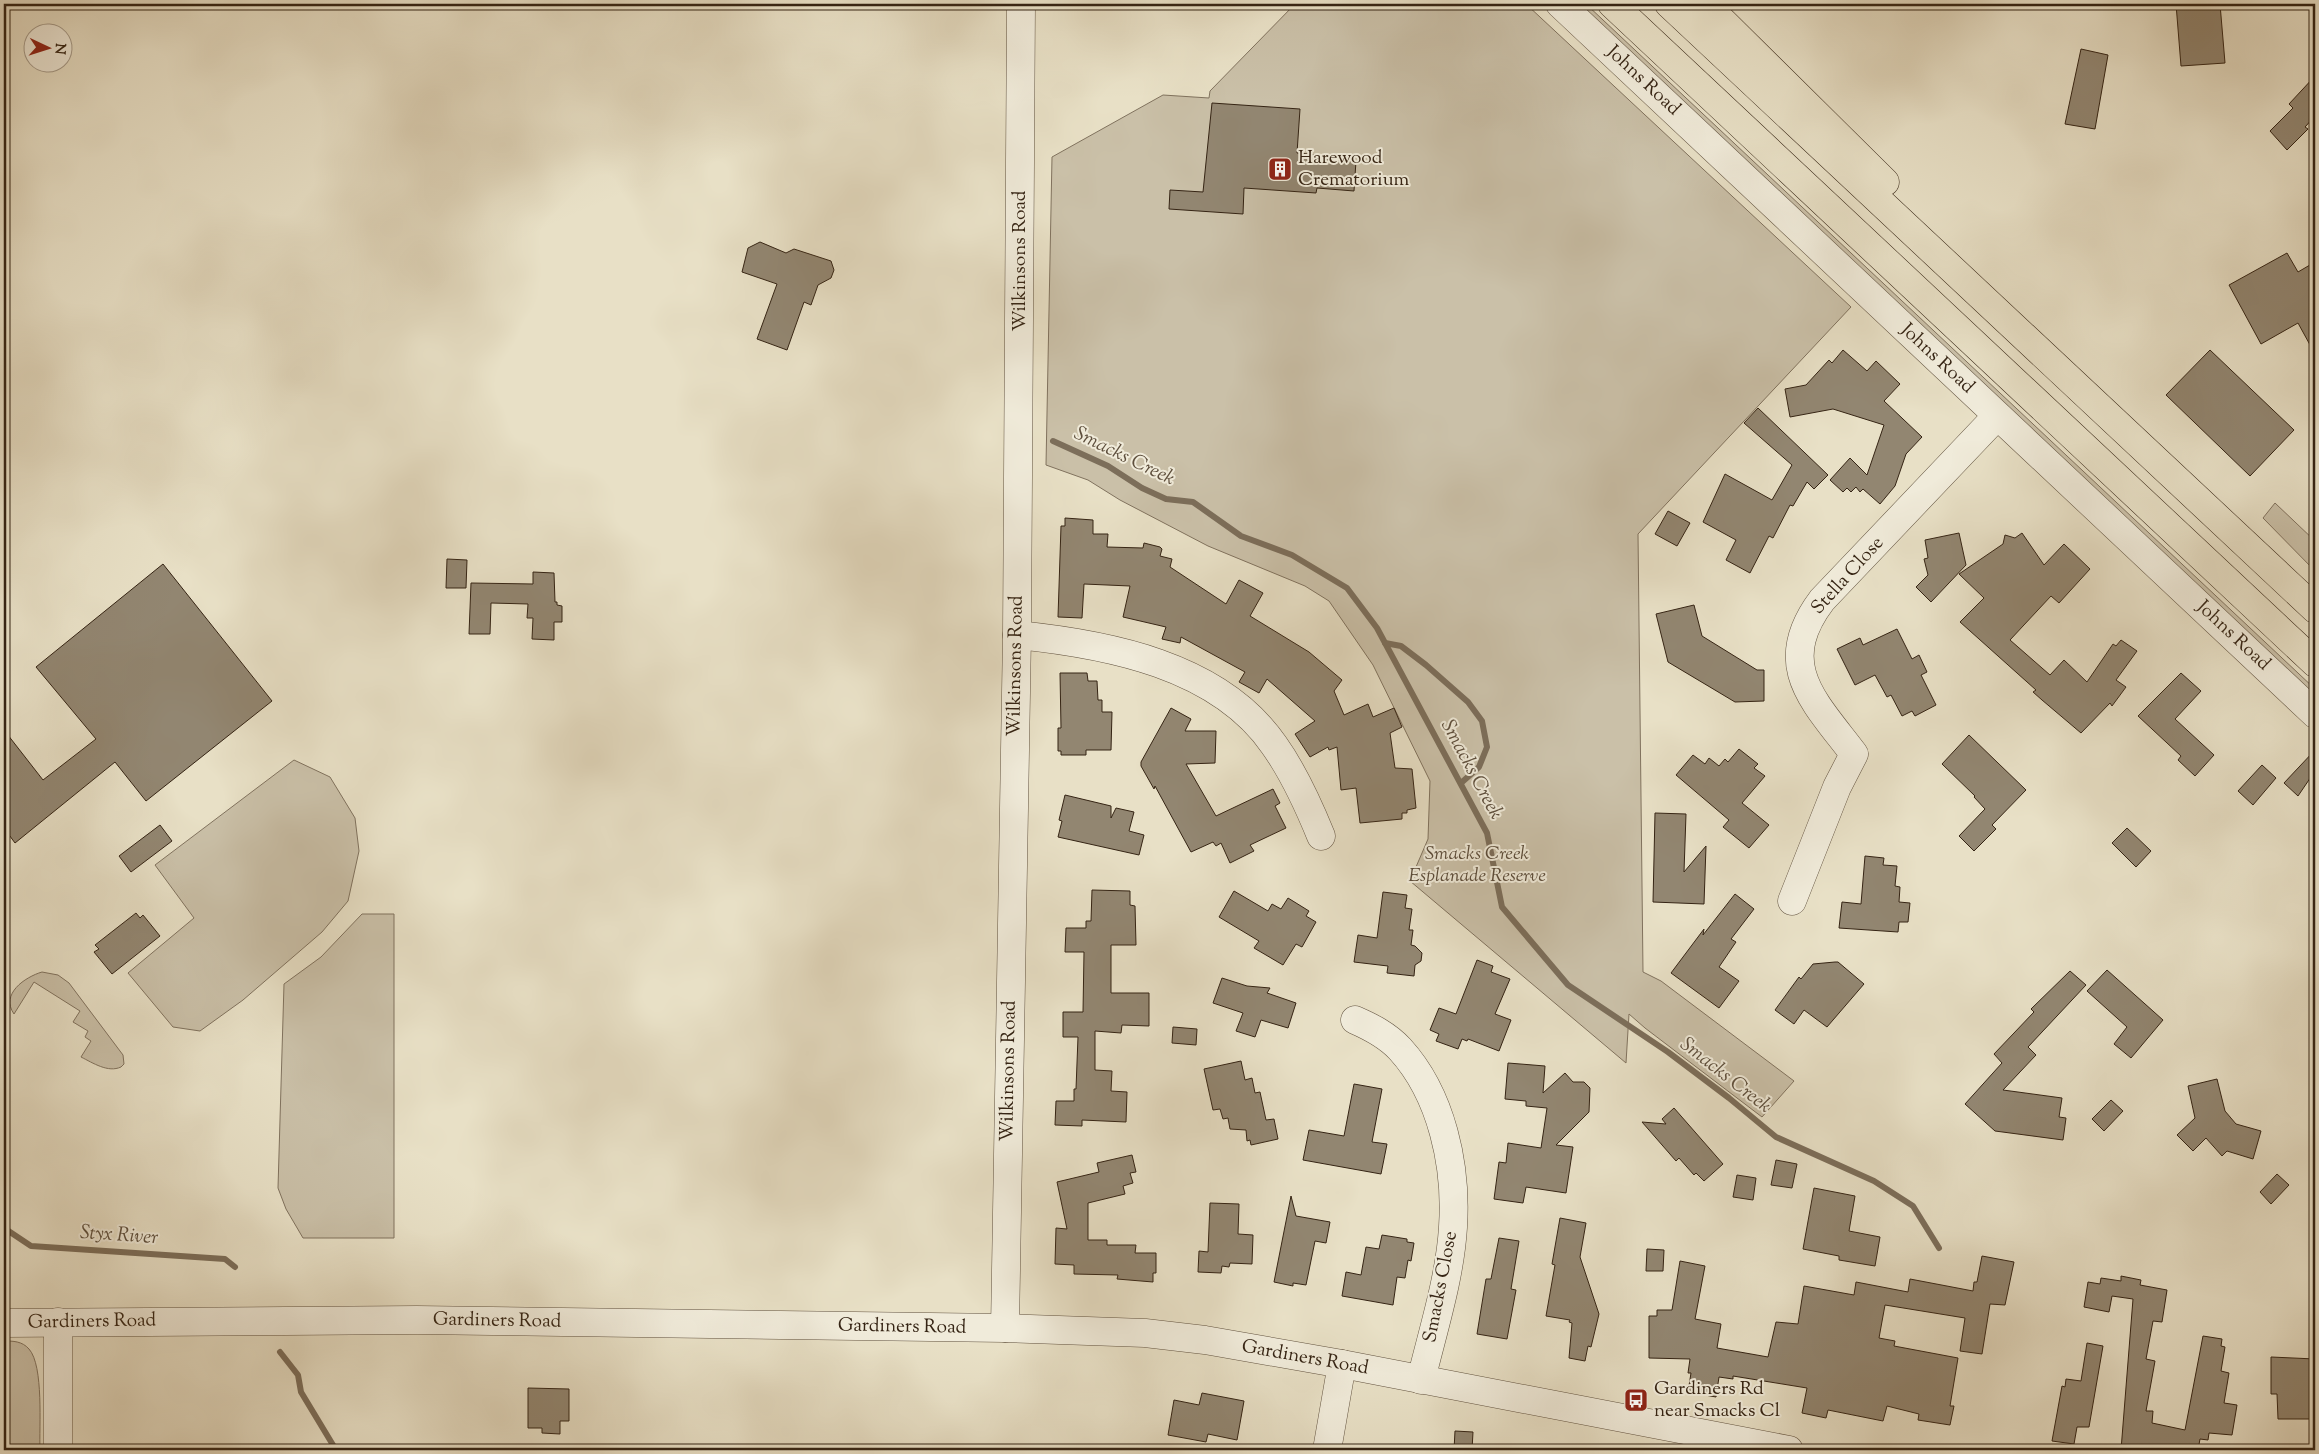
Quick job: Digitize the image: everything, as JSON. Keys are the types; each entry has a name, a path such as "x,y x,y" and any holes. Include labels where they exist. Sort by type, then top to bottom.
{"highway":[{"name":"Johns Road","path":"1612,4 2315,663"},
{"path":"1668,4 2315,609"},
{"path":"1705,4 1930,226 2131,414 2315,593"}],"street":[{"name":"Wilkinsons Road","path":"1005,1328 1017,634 1021,4"},
{"name":"Johns Road","path":"1560,4 2315,714"},
{"name":"Stella Close","path":"1792,900 1837,787 1854,754 1817,705 1806,686 1800,668 1799,648 1803,632 1810,616 1822,600 1997,416"},
{"path":"1017,634 1072,642 1153,662 1197,679 1219,691 1256,722 1274,743 1297,783 1321,836"},
{"name":"Smacks Close","path":"1355,1020 1384,1035 1399,1048 1411,1063 1428,1091 1440,1119 1450,1160 1453,1228 1448,1265 1422,1380"},
{"name":"Gardiners Road","path":"4,1323 417,1320 1005,1328 1145,1333 1205,1340 1342,1364 1789,1450"},
{"path":"58,1322 58,1450"},
{"path":"1327,1450 1342,1364"}],"green space":[{"name":"Smacks Creek Esplanade Reserve","path":"1295,4 1526,4 1851,307 1638,534 1643,972 1661,981 1794,1081 1762,1117 1629,1014 1626,1063 1410,881 1428,839 1430,781 1373,665 1329,601 1305,586 1208,546 1120,500 1088,480 1046,465 1052,157 1163,95 1209,98 1210,91"},
{"path":"1569,4 1586,4 2315,689 2315,705"},
{"path":"2275,503 2315,541 2315,571 2263,518"},
{"path":"294,760 330,777 355,818 359,851 348,901 322,932 243,1000 200,1031 173,1027 128,973 194,918 155,865"},
{"path":"362,914 394,914 394,1238 303,1238 286,1209 278,1188 284,984 321,957"},
{"path":"42,972 58,975 69,983 123,1055 124,1064 121,1067 116,1069 106,1068 81,1057 91,1041 85,1037 88,1031 73,1022 80,1011 34,982 14,1014 10,1007 10,1000 16,987 28,978"},
{"path":"4,1341 14,1341 23,1344 34,1357 39,1382 40,1450 4,1450"}],"building":[{"path":"2176,4 2220,4 2225,63 2181,66"},
{"path":"2081,49 2108,55 2095,129 2065,124"},
{"path":"2315,76 2315,116 2305,127 2308,129 2287,150 2270,131 2293,108 2289,104"},
{"name":"Harewood Crematorium","path":"1212,103 1300,109 1297,153 1319,155 1318,159 1356,161 1354,191 1317,188 1316,193 1244,188 1243,214 1169,209 1170,190 1203,192"},
{"path":"760,242 786,253 794,249 831,261 834,270 831,278 818,285 811,305 804,302 787,350 757,339 777,284 742,272 748,248"},
{"path":"2287,253 2298,272 2315,262 2315,354 2298,323 2261,344 2229,285"},
{"path":"1843,350 1867,371 1876,361 1900,384 1884,401 1922,437 1906,454 1895,486 1880,504 1863,489 1860,492 1856,487 1851,492 1847,488 1843,492 1830,480 1850,458 1867,475 1884,425 1833,409 1790,417 1785,389 1806,385 1829,360 1832,363"},
{"path":"2210,350 2294,430 2250,476 2166,395"},
{"path":"1758,408 1828,475 1814,489 1807,482 1793,506 1790,505 1773,538 1769,536 1750,573 1726,560 1736,540 1703,522 1725,474 1772,500 1792,465 1744,423"},
{"path":"1668,511 1690,523 1677,546 1655,534"},
{"path":"1065,518 1093,520 1093,534 1108,534 1107,547 1143,548 1144,543 1160,547 1162,549 1160,556 1172,559 1170,567 1226,604 1239,580 1263,593 1250,616 1309,652 1342,680 1334,691 1344,715 1368,704 1373,717 1394,708 1402,727 1390,733 1395,768 1412,769 1416,808 1407,810 1407,813 1402,813 1402,819 1360,823 1356,788 1341,790 1337,747 1329,750 1328,747 1310,757 1295,734 1315,721 1267,679 1259,693 1239,682 1245,672 1181,637 1180,643 1162,639 1166,627 1123,617 1130,586 1084,584 1082,618 1058,617 1061,526 1065,526"},
{"path":"1959,533 1966,565 1931,602 1916,587 1928,575 1924,559 1928,558 1925,540"},
{"path":"2022,533 2044,565 2064,544 2090,569 2059,603 2051,596 2010,640 2050,675 2064,660 2087,682 2113,644 2116,646 2121,640 2137,651 2116,680 2126,687 2112,706 2110,703 2081,733 2033,692 2036,690 1960,622 1984,598 1959,574 2003,544 2005,535 2015,538"},
{"path":"447,559 467,560 466,588 446,588"},
{"path":"163,564 272,701 146,801 115,762 15,843 4,828 4,730 43,780 96,739 36,667"},
{"path":"533,572 554,573 555,602 557,602 557,605 562,606 562,622 554,622 554,640 532,639 533,618 527,618 528,604 491,603 490,634 469,634 471,583 533,584"},
{"path":"1694,605 1702,636 1757,670 1764,670 1764,701 1735,702 1668,662 1656,614"},
{"path":"1897,629 1912,659 1919,655 1927,672 1921,675 1936,705 1915,716 1912,711 1902,716 1891,695 1887,697 1875,675 1855,685 1837,649 1860,638 1863,645"},
{"path":"1060,673 1087,673 1088,681 1097,681 1098,700 1102,700 1102,712 1112,712 1111,750 1086,750 1086,755 1061,755 1061,751 1058,751 1058,728 1061,728"},
{"path":"2181,673 2201,691 2175,719 2214,755 2195,776 2178,760 2181,756 2138,716"},
{"path":"1171,708 1191,719 1185,731 1216,731 1215,763 1186,764 1216,816 1273,789 1280,803 1275,806 1286,828 1250,845 1254,851 1230,863 1221,843 1216,846 1213,842 1191,852 1155,786 1154,789 1141,766 1141,762"},
{"path":"1969,735 2026,790 1992,825 1996,829 1974,851 1959,836 1985,809 1975,796 1942,764"},
{"path":"1739,749 1758,764 1754,768 1765,776 1742,803 1769,825 1749,848 1723,827 1729,820 1676,775 1693,755 1705,764 1709,758 1719,766 1725,759 1728,762"},
{"path":"2315,750 2315,771 2298,796 2284,783"},
{"path":"2262,765 2276,778 2253,805 2238,791"},
{"path":"1065,795 1111,806 1111,818 1116,808 1134,812 1129,831 1144,835 1139,855 1058,837 1062,821 1059,820"},
{"path":"1655,813 1686,814 1684,872 1706,846 1704,904 1653,902"},
{"path":"160,825 172,841 131,872 119,856"},
{"path":"2127,828 2151,851 2136,867 2112,843"},
{"path":"1865,856 1884,858 1883,865 1897,866 1895,886 1900,887 1899,902 1910,903 1908,922 1899,922 1898,932 1839,928 1842,902 1861,904"},
{"path":"1092,890 1130,891 1130,905 1135,906 1136,945 1111,945 1111,993 1149,993 1149,1026 1122,1025 1121,1033 1095,1031 1095,1070 1112,1071 1111,1091 1127,1092 1126,1122 1082,1120 1082,1126 1055,1125 1056,1101 1074,1101 1074,1089 1076,1089 1078,1037 1063,1037 1063,1012 1083,1012 1084,952 1065,952 1066,928 1086,928 1086,921 1091,921"},
{"path":"1234,891 1268,911 1272,904 1281,909 1288,898 1309,911 1306,916 1316,922 1302,947 1296,944 1283,965 1254,948 1259,941 1219,917"},
{"path":"1383,892 1407,895 1405,908 1412,909 1409,930 1413,930 1411,945 1415,946 1422,953 1421,961 1415,965 1414,976 1387,973 1388,966 1354,962 1358,935 1377,938"},
{"path":"1735,894 1754,909 1731,939 1736,942 1719,967 1739,981 1719,1008 1671,973 1704,929 1703,935"},
{"path":"136,913 140,918 143,915 160,936 112,974 94,952 99,949 95,945"},
{"path":"1477,960 1493,966 1491,972 1510,979 1495,1014 1511,1020 1499,1051 1468,1039 1467,1041 1462,1039 1458,1049 1436,1041 1439,1034 1430,1030 1439,1008 1456,1014"},
{"path":"1838,962 1864,984 1827,1027 1804,1010 1794,1024 1775,1010 1799,977 1801,979 1813,964"},
{"path":"2107,970 2163,1020 2131,1058 2114,1044 2127,1027 2087,991"},
{"path":"2070,971 2086,985 2028,1047 2036,1055 2003,1090 2062,1098 2059,1117 2066,1118 2063,1140 1995,1131 1965,1104 2002,1063 1994,1054 2034,1012 2031,1009"},
{"path":"1222,978 1247,986 1270,988 1267,993 1296,1003 1288,1028 1261,1020 1255,1037 1236,1031 1243,1013 1213,1003"},
{"path":"1173,1027 1197,1029 1196,1045 1172,1043"},
{"path":"1241,1061 1245,1080 1252,1078 1255,1093 1260,1092 1266,1120 1274,1119 1278,1139 1251,1145 1250,1140 1247,1141 1246,1130 1230,1129 1228,1118 1223,1119 1220,1109 1213,1110 1204,1069"},
{"path":"1508,1063 1545,1066 1543,1093 1565,1073 1573,1082 1584,1082 1590,1088 1589,1112 1556,1145 1573,1147 1566,1193 1526,1187 1523,1203 1494,1199 1499,1162 1506,1163 1508,1143 1541,1148 1547,1108 1526,1106 1526,1101 1505,1099"},
{"path":"2217,1079 2225,1111 2236,1124 2261,1131 2253,1159 2227,1151 2222,1156 2206,1138 2193,1151 2177,1135 2195,1118 2188,1086"},
{"path":"1354,1084 1382,1089 1372,1142 1387,1144 1381,1174 1303,1160 1309,1130 1344,1136"},
{"path":"2111,1100 2123,1111 2104,1131 2092,1119"},
{"path":"1674,1108 1723,1164 1704,1181 1696,1173 1694,1175 1679,1158 1676,1161 1642,1122 1666,1124 1662,1119"},
{"path":"1132,1155 1136,1172 1130,1173 1133,1183 1123,1186 1125,1194 1088,1203 1088,1240 1107,1240 1107,1245 1136,1245 1135,1253 1156,1253 1156,1273 1153,1273 1153,1282 1117,1279 1118,1275 1074,1274 1074,1265 1055,1264 1056,1228 1067,1229 1057,1182 1099,1172 1097,1163"},
{"path":"1776,1160 1797,1164 1792,1188 1771,1185"},
{"path":"2277,1174 2289,1185 2271,1204 2260,1192"},
{"path":"1737,1175 1756,1178 1753,1200 1733,1197"},
{"path":"1814,1188 1855,1196 1849,1231 1880,1237 1875,1266 1839,1260 1839,1256 1803,1249"},
{"path":"1291,1196 1296,1216 1330,1222 1326,1243 1315,1241 1306,1285 1293,1283 1293,1286 1274,1282"},
{"path":"1210,1203 1239,1204 1238,1234 1253,1235 1252,1264 1230,1263 1229,1267 1222,1266 1221,1273 1198,1272 1199,1251 1208,1252"},
{"path":"1560,1218 1586,1223 1580,1257 1599,1314 1591,1347 1588,1346 1585,1361 1569,1358 1572,1323 1569,1322 1570,1320 1546,1316 1555,1265 1552,1264"},
{"path":"1382,1235 1407,1239 1407,1242 1414,1243 1411,1261 1408,1260 1405,1278 1397,1277 1393,1305 1342,1296 1346,1272 1361,1275 1366,1247 1379,1249"},
{"path":"1499,1238 1519,1241 1511,1289 1516,1290 1507,1339 1477,1334 1486,1279 1491,1279"},
{"path":"1647,1249 1664,1250 1663,1271 1646,1271"},
{"path":"1982,1256 2014,1262 2005,1305 1990,1304 1982,1354 1960,1351 1965,1318 1885,1305 1879,1338 1895,1341 1894,1346 1958,1358 1950,1406 1954,1406 1950,1425 1918,1420 1919,1414 1887,1406 1883,1421 1828,1410 1826,1418 1802,1413 1807,1388 1733,1376 1733,1379 1719,1377 1716,1397 1688,1392 1691,1373 1688,1373 1690,1359 1649,1358 1649,1316 1657,1316 1657,1310 1672,1310 1680,1261 1705,1266 1695,1319 1721,1324 1717,1348 1768,1357 1776,1322 1798,1324 1804,1286 1854,1295 1856,1282 1908,1292 1910,1279 1973,1291 1974,1282 1977,1282"},
{"path":"2121,1276 2141,1280 2140,1285 2167,1290 2162,1322 2153,1321 2146,1359 2155,1361 2146,1411 2153,1411 2152,1423 2185,1430 2203,1336 2222,1339 2221,1346 2225,1347 2221,1371 2229,1373 2224,1403 2237,1405 2232,1435 2209,1433 2208,1440 2200,1439 2198,1450 2121,1450 2133,1299 2112,1296 2109,1312 2084,1307 2088,1282 2100,1284 2101,1278 2121,1281"},
{"path":"2087,1343 2103,1346 2089,1427 2077,1427 2074,1444 2052,1441 2062,1386 2065,1387 2066,1379 2081,1381"},
{"path":"2271,1357 2315,1359 2315,1419 2278,1419 2277,1394 2271,1394"},
{"path":"528,1388 569,1389 569,1421 560,1421 560,1434 542,1433 542,1428 528,1428"},
{"path":"1202,1393 1244,1401 1237,1440 1208,1434 1206,1442 1168,1435 1174,1400 1199,1405"},
{"path":"1455,1431 1473,1432 1472,1450 1454,1450"}],"waterway":[{"name":"Smacks Creek","path":"1053,441 1108,466 1142,488 1166,499 1193,502 1241,536 1292,555 1347,588 1377,628 1487,833 1502,907 1568,985 1668,1052 1729,1098 1776,1137 1874,1181 1913,1206 1939,1248"},
{"path":"1385,643 1401,646 1426,665 1468,702 1482,721 1487,747 1479,767 1461,783"},
{"name":"Styx River","path":"4,1228 31,1246 225,1259 235,1267"},
{"name":"Styx River","path":"280,1352 298,1375 301,1392 336,1450"}],"place":[{"name":"Harewood Crematorium","path":"1280,169"},
{"name":"Gardiners Rd near Smacks Cl","path":"1636,1400"}]}
